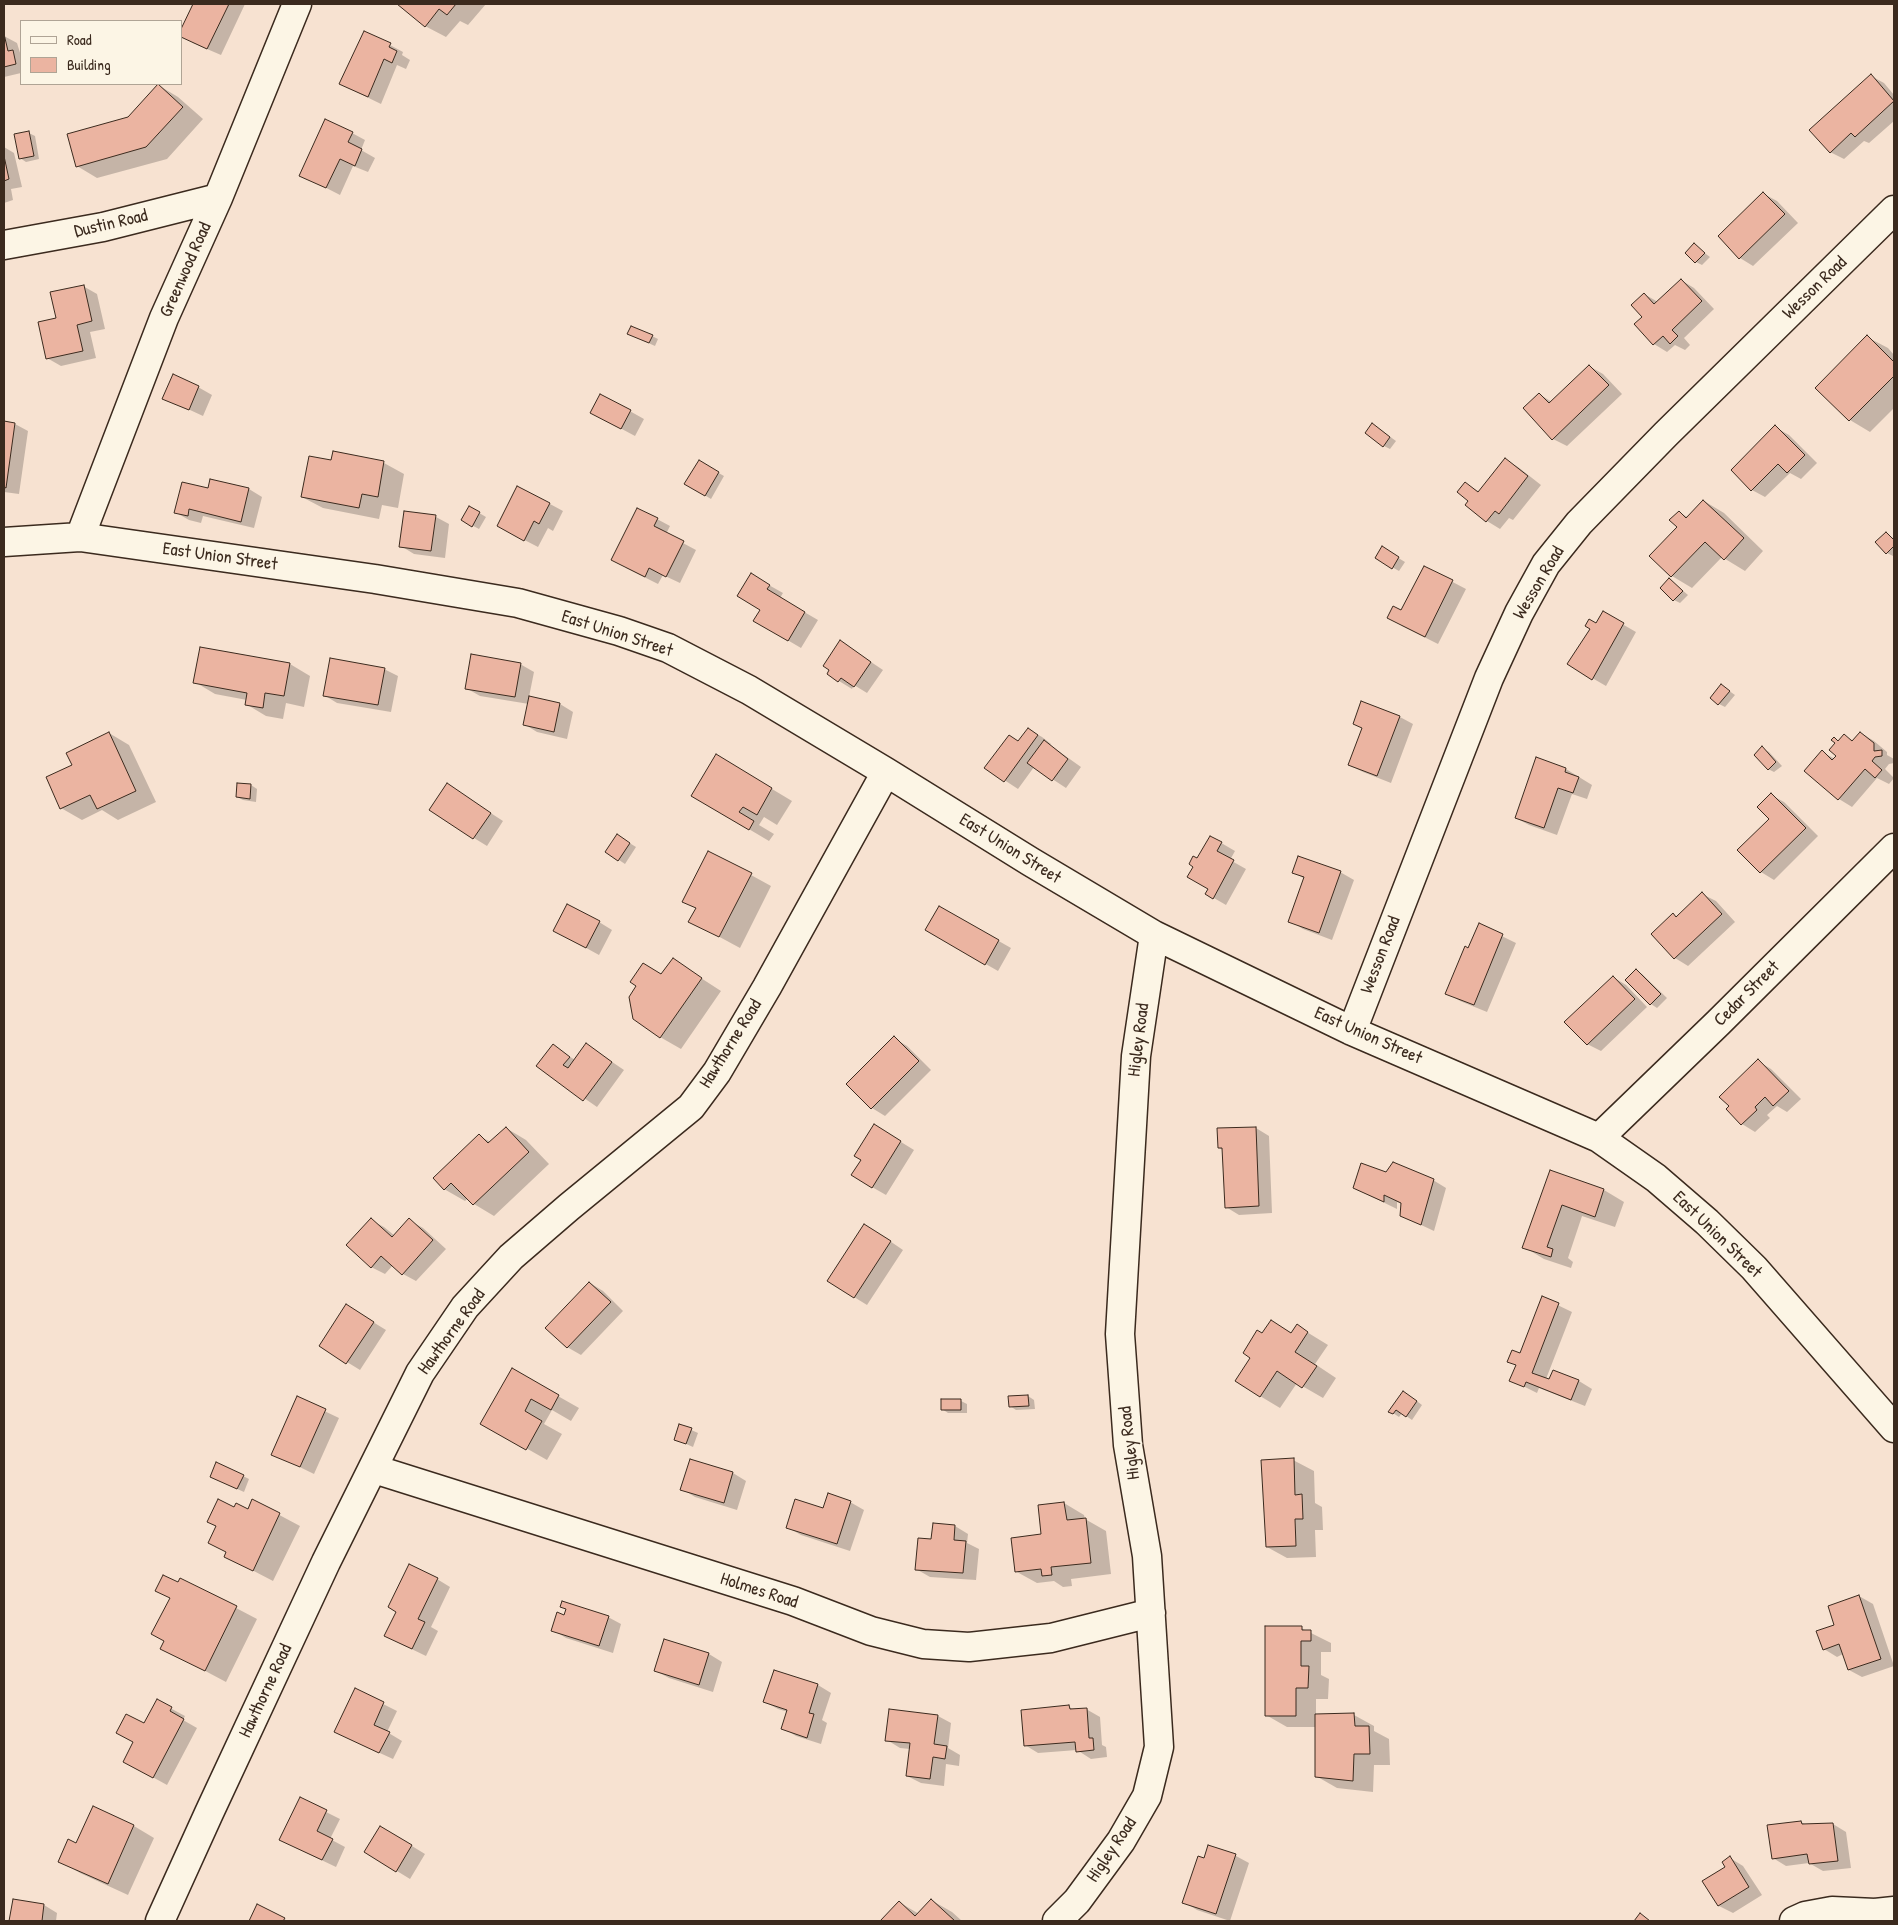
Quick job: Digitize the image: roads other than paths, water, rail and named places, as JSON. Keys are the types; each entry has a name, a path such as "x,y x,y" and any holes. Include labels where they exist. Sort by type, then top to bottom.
{"street":[{"name":"Greenwood Road","path":"80,537 164,318 218,198 297,4"},
{"name":"Dustin Road","path":"4,245 103,227 218,198"},
{"name":"Wesson Road","path":"1352,1031 1489,678 1519,613 1546,564 1579,523 1666,434 1894,210"},
{"name":"East Union Street","path":"4,542 80,537 365,578 518,603 619,631 668,648 749,690 1154,935 1352,1031 1599,1138 1656,1178 1707,1222 1754,1268 1894,1428"},
{"name":"Hawthorne Road","path":"160,1921 322,1571 420,1373 466,1307 512,1257 569,1207 691,1107 717,1072 762,996 886,772"},
{"name":"Cedar Street","path":"1599,1138 1718,1024 1894,848"},
{"name":"Higley Road","path":"1057,1921 1076,1901 1121,1841 1147,1796 1160,1748 1147,1556 1128,1445 1120,1334 1136,1056 1154,935"},
{"name":"Holmes Road","path":"374,1469 793,1601 871,1631 923,1644 969,1647 1051,1638 1151,1613"},
{"path":"1794,1921 1805,1916 1832,1911 1875,1913 1894,1911"}]}
